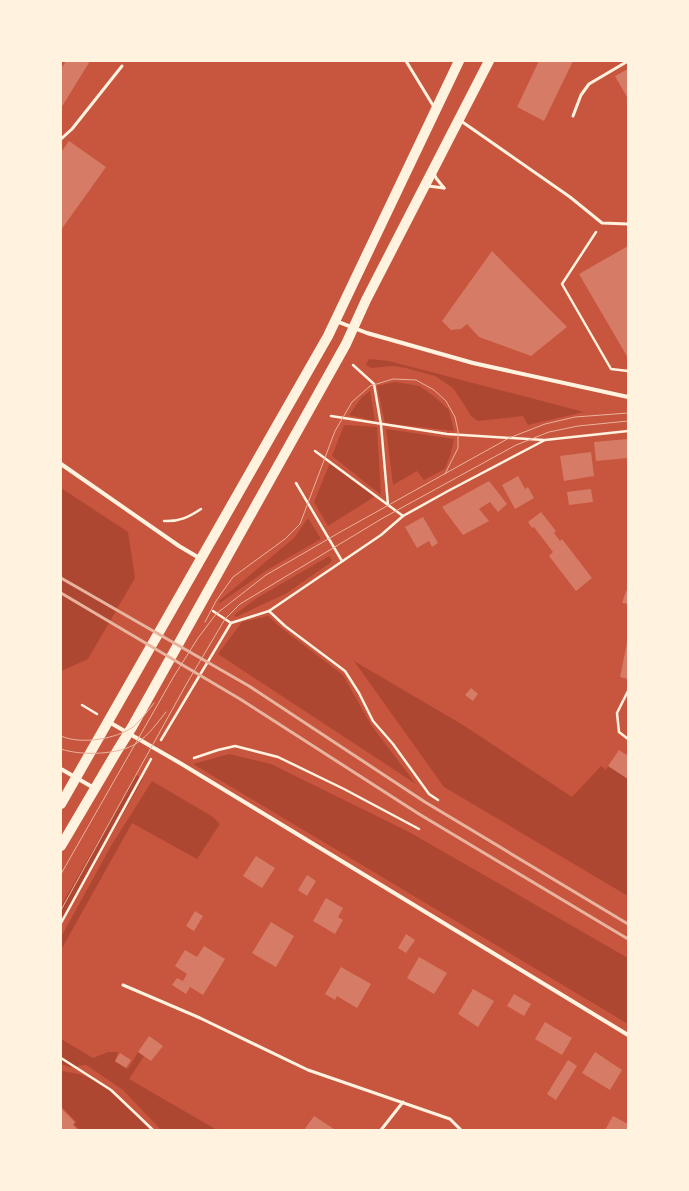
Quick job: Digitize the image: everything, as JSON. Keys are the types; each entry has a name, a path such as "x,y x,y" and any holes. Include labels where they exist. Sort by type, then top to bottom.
{"main road":[{"path":"61,804 328,336 459,61"},
{"path":"61,846 94,788 130,730 346,344 366,300 489,61"}],"street":[{"path":"335,321 353,328 473,363 628,397"},
{"path":"61,464 201,560"},
{"path":"108,721 130,730 180,764 628,1035"},
{"path":"61,769 94,788"}],"lane":[{"path":"406,61 435,109"},
{"path":"572,116 581,95 590,84 628,61"},
{"path":"61,139 72,129 122,66"},
{"path":"459,119 570,198 602,224 628,224"},
{"path":"424,187 432,186 444,188 436,178 433,170"},
{"path":"123,985 200,1018 308,1070 450,1119 461,1130"},
{"path":"381,1130 403,1102"}],"path":[{"path":"602,224 562,284 611,369 628,371"},
{"path":"353,365 374,384 381,425 388,506"},
{"path":"331,416 381,425 447,434 545,440 628,431"},
{"path":"61,923 156,749 231,623 269,611 381,535 402,516 545,440"},
{"path":"315,451 402,516"},
{"path":"296,483 342,561"},
{"path":"160,519 169,521 179,520 188,517 201,509"},
{"path":"211,610 231,623"},
{"path":"269,611 285,626 344,671 359,693 373,721 393,744 429,794 438,800"},
{"path":"628,691 616,713 619,732 628,739"},
{"path":"180,764 218,750 235,746 278,757 344,789 420,829"},
{"path":"61,1058 111,1090 153,1130"}],"shaded area":[{"path":"369,359 389,361 584,412 528,425 523,416 478,421 471,416 453,388 435,376 393,366 371,368 366,365"},
{"path":"395,382 420,386 436,398 449,410 454,431 385,423 377,386"},
{"path":"370,391 375,421 349,415 362,397"},
{"path":"344,425 377,427 381,495 332,456"},
{"path":"386,429 454,439 445,469 424,480 417,471 393,485"},
{"path":"330,464 369,491 374,497 328,526 314,502"},
{"path":"61,488 128,532 135,578 88,659 61,671"},
{"path":"308,518 321,539 267,570 220,603 219,601 294,538"},
{"path":"329,556 332,560 330,563 287,593 236,617 234,615 257,598"},
{"path":"268,616 280,627 343,675 371,725 416,784 218,654 242,622"},
{"path":"354,661 463,725 572,797 601,766 606,770 608,766 628,779 628,896 444,787"},
{"path":"229,754 271,764 409,832 628,958 628,1024 193,764"},
{"path":"136,775 143,779 61,921 61,906"},
{"path":"152,781 213,817 220,824 197,859 132,823 61,950 61,937 111,846"},
{"path":"61,1039 93,1058 108,1052 118,1052 115,1062 128,1069 138,1052 144,1056 129,1079 217,1130 161,1130 123,1090 86,1065 69,1067 61,1064"},
{"path":"61,1071 83,1075 102,1085 135,1114 150,1130 80,1130 74,1124 76,1122 61,1106"}],"building":[{"path":"66,61 90,61 61,108 61,69"},
{"path":"539,61 573,61 544,121 517,107"},
{"path":"628,69 628,99 615,76"},
{"path":"69,141 106,167 61,230 61,152"},
{"path":"628,246 628,358 579,274"},
{"path":"492,251 567,327 531,356 479,337 467,324 461,329 451,330 442,321"},
{"path":"628,439 628,458 596,461 594,442"},
{"path":"591,452 594,476 564,481 560,456"},
{"path":"518,476 525,489 528,487 534,498 515,509 502,485"},
{"path":"489,481 507,504 498,512 490,502 479,509 489,521 463,535 442,507"},
{"path":"591,489 593,502 569,505 567,492"},
{"path":"541,512 556,531 554,533 560,541 562,539 592,578 576,591 549,556 553,552 534,527 532,528 528,522"},
{"path":"423,517 438,543 432,547 429,541 417,548 405,527"},
{"path":"626,591 628,591 628,604 622,603"},
{"path":"628,643 628,679 620,677"},
{"path":"471,688 478,694 473,701 465,695"},
{"path":"619,750 628,756 628,779 608,766"},
{"path":"256,856 275,868 262,888 243,876"},
{"path":"307,875 316,881 307,896 298,890"},
{"path":"326,898 343,908 338,917 343,920 335,934 313,921"},
{"path":"195,911 203,916 194,931 186,926"},
{"path":"271,922 294,936 276,967 252,953"},
{"path":"406,934 415,940 406,953 398,948"},
{"path":"204,946 225,959 203,995 190,987 186,994 172,985 177,978 183,981 187,974 175,966 185,950 197,957"},
{"path":"419,957 447,973 434,994 407,978"},
{"path":"341,967 371,984 357,1008 337,996 335,1000 325,994"},
{"path":"473,989 494,1001 478,1027 458,1014"},
{"path":"514,994 531,1004 524,1016 507,1006"},
{"path":"545,1022 572,1038 562,1055 535,1039"},
{"path":"149,1036 163,1046 151,1061 138,1052"},
{"path":"595,1052 622,1070 610,1090 582,1073"},
{"path":"120,1053 131,1060 126,1068 115,1061"},
{"path":"568,1060 577,1066 556,1100 547,1094"},
{"path":"61,1108 75,1122 73,1125 78,1130 61,1130"},
{"path":"314,1116 334,1129 304,1130"},
{"path":"613,1116 628,1124 628,1130 605,1130"}],"tram line":[{"path":"205,622 216,601 233,577 285,539 300,524 335,431 352,402 370,386 393,379 416,380 434,390 446,401 455,417 458,431 458,448 445,474"},
{"path":"61,874 174,676 198,638 216,614 266,575 509,438 545,424 575,417 628,413"},
{"path":"61,910 187,683 225,619 240,604 383,518 516,445 549,432 578,426 628,421"},
{"path":"61,736 69,739 88,740 117,735 133,727 154,703"},
{"path":"61,749 79,753 100,753 129,747 137,743 153,729 166,712"}],"railway":[{"path":"61,578 249,686 425,802 628,924"},
{"path":"61,593 240,699 419,814 628,939"}]}
